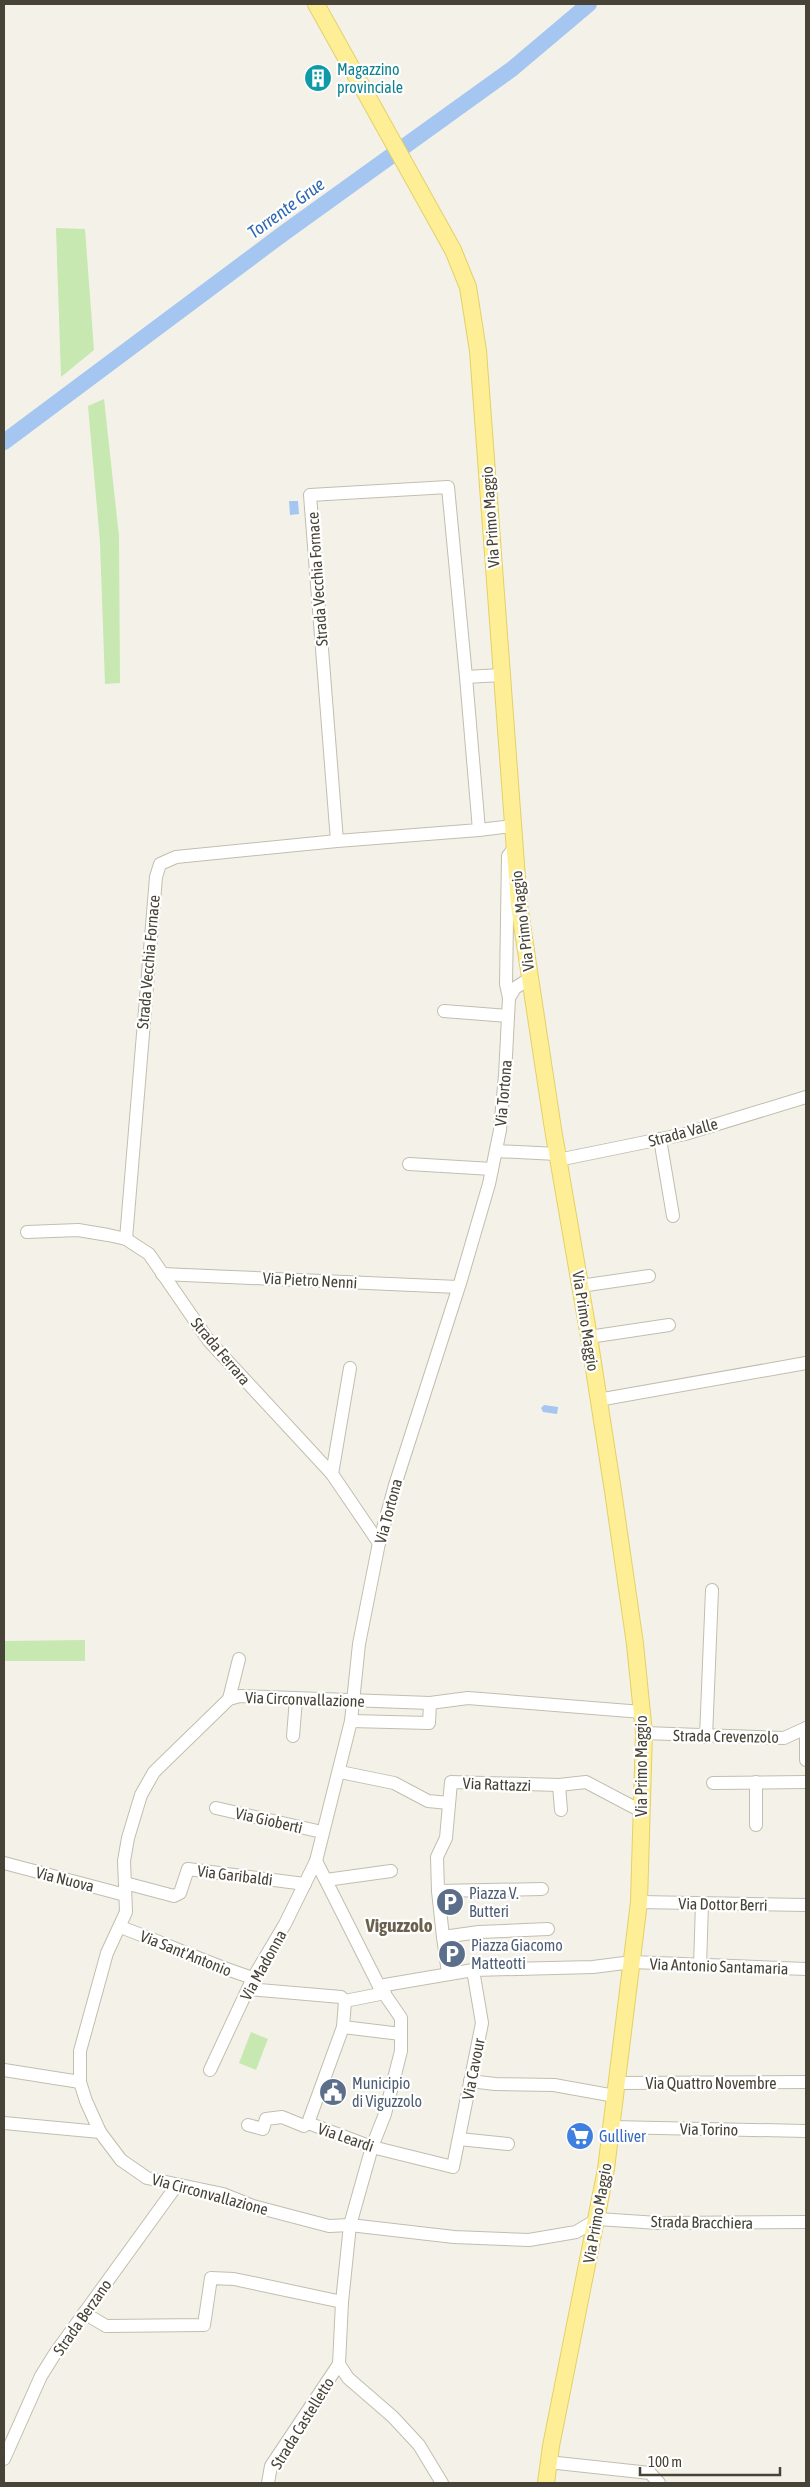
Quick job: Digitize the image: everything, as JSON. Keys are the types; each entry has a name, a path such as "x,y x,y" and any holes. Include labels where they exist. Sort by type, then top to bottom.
{"main road":[{"name":"Via Primo Maggio","path":"316,4 390,140 453,250 468,287 478,351 512,826 529,979 589,1338 635,1644 644,1733 639,1902 616,2090 598,2219 548,2462 546,2483"}],"street":[{"name":"Strada Vecchia Fornace","path":"126,1239 144,1001 156,876 160,864 176,857 337,841 479,830 448,487 310,495 337,841"},
{"path":"466,678 501,675"},
{"path":"479,830 512,826"},
{"name":"Via Tortona","path":"316,1861 322,1832 340,1772 351,1722 359,1644 379,1543 394,1485 458,1287 496,1152 505,1075 509,998 506,984 506,882 508,856 514,848"},
{"path":"509,998 515,988 529,979"},
{"path":"444,1011 508,1016"},
{"name":"Strada Valle","path":"496,1152 558,1157 660,1139 685,1134 806,1097"},
{"path":"660,1139 673,1216"},
{"path":"409,1164 492,1169"},
{"name":"Strada Ferrara","path":"27,1232 78,1230 126,1239 149,1254 209,1341 332,1474 379,1543"},
{"name":"Via Pietro Nenni","path":"162,1274 458,1287"},
{"path":"580,1286 648,1276"},
{"path":"589,1338 669,1325"},
{"path":"598,1400 806,1363"},
{"path":"332,1474 350,1368"},
{"path":"706,1737 712,1590"},
{"path":"229,1700 239,1659"},
{"name":"Via Circonvallazione","path":"598,2219 576,2232 529,2240 454,2237 350,2225 329,2226 253,2206 223,2194 147,2178 121,2160 100,2132 80,2082 80,2051 107,1953 126,1912 124,1862 128,1838 141,1795 154,1772 229,1700 240,1696 430,1702 468,1698 642,1712"},
{"path":"293,1736 296,1699"},
{"path":"351,1722 429,1723 430,1702"},
{"path":"806,1728 806,1760"},
{"name":"Strada Crevenzolo","path":"644,1733 706,1737 784,1738 806,1728"},
{"name":"Via Rattazzi","path":"340,1772 394,1784 428,1801 449,1803 451,1782 559,1785 586,1782 641,1812"},
{"path":"756,1782 756,1825"},
{"path":"713,1783 806,1782"},
{"path":"559,1785 561,1810"},
{"path":"448,1973 448,1937 438,1891 437,1857 446,1838 449,1803"},
{"name":"Via Gioberti","path":"216,1808 322,1832"},
{"path":"316,1861 323,1878 326,1880 382,1990 400,2018 401,2034 401,2051 385,2114 372,2147 350,2225 342,2302 339,2364 348,2378 393,2417 419,2445 442,2483"},
{"name":"Via Madonna","path":"210,2070 251,1983 285,1924 316,1861"},
{"name":"Via Nuova","path":"4,1863 125,1889"},
{"name":"Via Garibaldi","path":"125,1889 174,1896 180,1893 188,1869 305,1884"},
{"path":"326,1880 391,1871"},
{"path":"438,1891 542,1889"},
{"name":"Via Dottor Berri","path":"639,1902 806,1905"},
{"path":"700,1966 702,1903"},
{"name":"Via Sant'Antonio","path":"120,1927 167,1944 251,1983 341,1997 346,2000 448,1973 473,1970"},
{"path":"448,1937 479,1932 548,1929"},
{"name":"Via Antonio Santamaria","path":"473,1970 593,1967 632,1962 700,1966 806,1968"},
{"name":"Via Cavour","path":"453,2167 482,2024 473,1970"},
{"path":"308,2123 343,2027 346,2000"},
{"path":"343,2027 401,2034"},
{"path":"4,2070 80,2082"},
{"name":"Via Quattro Novembre","path":"470,2081 616,2090 806,2082"},
{"name":"Via Leardi","path":"248,2125 263,2129 266,2119 276,2118 304,2126 308,2123 372,2147 453,2167"},
{"path":"4,2123 100,2132"},
{"name":"Via Torino","path":"611,2127 805,2131"},
{"path":"459,2139 508,2144"},
{"name":"Strada Berzano","path":"4,2459 42,2376 84,2313 177,2185"},
{"name":"Strada Bracchiera","path":"598,2219 658,2223 806,2222"},
{"path":"84,2313 106,2326 204,2325 211,2278 234,2279 342,2302"},
{"name":"Strada Castelletto","path":"268,2483 271,2466 339,2364"},
{"path":"548,2462 650,2473 659,2483"}],"green space":[{"path":"56,228 85,229 94,350 61,377"},
{"path":"104,399 119,536 120,683 105,684 100,542 88,406"},
{"path":"85,1640 85,1661 4,1661 4,1641"},
{"path":"251,2032 268,2039 256,2070 239,2063"}],"water":[{"path":"289,501 298,501 299,514 290,515"},
{"path":"544,1405 558,1407 557,1414 543,1412 541,1408"}],"waterway":[{"name":"Torrente Grue","path":"4,442 284,233 512,69 589,4"}],"place":[{"name":"Magazzino provinciale","path":"318,78"},
{"name":"Piazza V. Butteri","path":"450,1902"},
{"name":"Piazza Giacomo Matteotti","path":"452,1954"},
{"name":"Municipio di Viguzzolo","path":"333,2092"},
{"name":"Gulliver","path":"580,2136"}],"district":[{"name":"Viguzzolo","path":"399,1925"}]}
